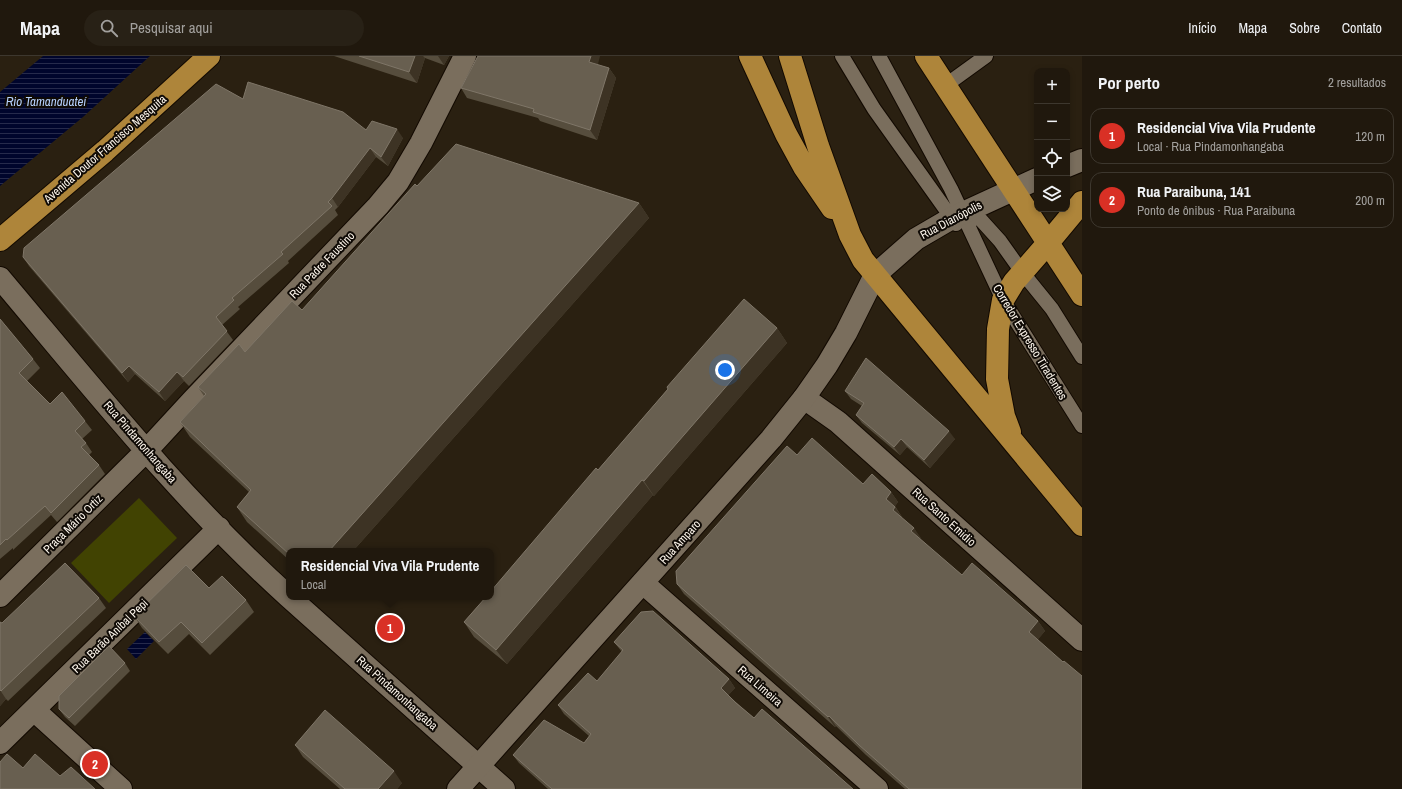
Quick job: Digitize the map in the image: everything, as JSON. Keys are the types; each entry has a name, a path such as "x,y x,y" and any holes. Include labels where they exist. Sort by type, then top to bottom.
{"highway":[{"name":"Avenida Doutor Francisco Mesquita","path":"0,240 105,151 209,56"},
{"path":"750,56 786,134 804,167 850,235 863,260 1082,525"},
{"path":"790,56 818,146 850,235"},
{"path":"926,56 1048,243 1079,285"},
{"path":"1014,443 1004,416 997,379 998,329 1002,300 1022,272 1082,202"}],"street":[{"name":"Rua Padre Faustino","path":"146,451 198,394 378,206 398,182 421,143 465,56"},
{"path":"1070,165 1082,160"},
{"name":"Rua Dianópolis","path":"875,275 916,239 957,215 1034,180"},
{"name":"Rua Amparo","path":"458,789 771,439 804,398 827,365 846,333 875,275"},
{"name":"Rua Pindamonhangaba","path":"0,278 146,451 257,568 286,594"},
{"name":"Rua Santo Emidio","path":"804,398 838,422 1082,640"},
{"name":"Praça Mário Ortiz","path":"0,596 146,451"},
{"name":"Rua Barão Aníbal Pepi","path":"0,743 219,528"},
{"name":"Rua Limeira","path":"643,583 877,789"},
{"name":"Rua Pindamonhangaba","path":"292,600 504,789"},
{"path":"34,710 121,789"}],"lane":[{"path":"842,56 874,109 957,215 981,220 1000,241 1022,272 1052,309 1082,357"},
{"name":"Corredor Expresso Tiradentes","path":"879,56 951,190 957,215 972,234 1002,300 1082,426"},
{"path":"946,85 986,56"}],"shaded area":[{"path":"139,498 177,538 109,603 71,563"}],"water":[{"name":"Rio Tamanduateí","path":"43,56 150,56 83,117 0,186 0,92"},
{"path":"145,632 154,641 136,659 127,649"}],"building":[{"path":"359,56 415,56 409,72"},
{"path":"478,56 591,56 589,62 609,68 590,130 533,112 534,109 461,88"},
{"path":"248,82 343,112 366,130 372,121 397,129 381,157 370,148 328,202 332,206 281,252 283,254 232,298 234,300 216,317 227,331 183,377 177,372 159,392 129,366 122,373 23,257 24,248 216,84 243,99"},
{"path":"456,144 639,203 332,548 286,548 286,551 237,507 251,490 180,422 206,394 198,387 239,344 245,352 292,301 302,310 415,184 417,186"},
{"path":"744,299 777,328 644,481 642,480 496,650 464,622 483,600 494,600 494,587 596,468 598,470 668,389 667,387"},
{"path":"0,319 33,359 19,373 50,404 62,392 85,421 75,431 86,443 81,447 99,465 51,513 45,506 0,545"},
{"path":"866,358 949,431 924,460 901,439 894,447 856,415 864,403 845,391"},
{"path":"812,438 863,484 872,474 891,492 886,499 895,507 893,510 914,528 911,531 962,575 972,563 1038,621 1029,632 1063,662 1064,661 1082,676 1082,789 909,789 859,745 829,716 828,717 677,584 676,571 787,446 797,455"},
{"path":"65,563 99,598 1,691 0,622 2,623"},
{"path":"186,565 209,588 222,576 246,600 202,643 181,622 159,642 134,616"},
{"path":"653,611 729,679 721,688 736,703 754,718 762,709 853,789 552,789 513,755 544,720 584,743 591,734 558,705 588,673 597,681 623,650 614,642 641,612"},
{"path":"109,646 125,663 69,718 59,709 59,696"},
{"path":"325,710 394,771 378,789 345,789 295,745"},
{"path":"7,754 23,768 35,754 60,776 71,767 95,789 0,789 0,762"}],"place":[{"name":"Residencial Viva Vila Prudente","path":"390,628"},
{"name":"Rua Paraibuna, 141","path":"95,764"}]}
